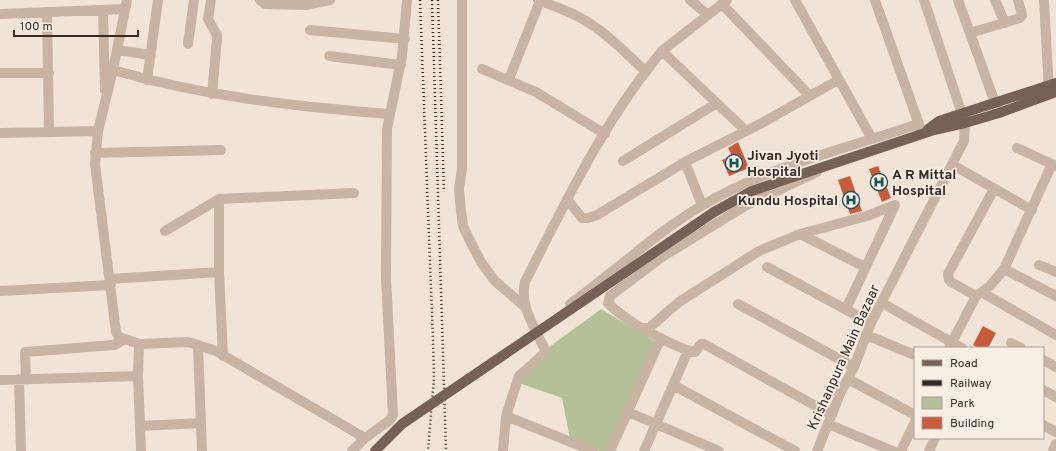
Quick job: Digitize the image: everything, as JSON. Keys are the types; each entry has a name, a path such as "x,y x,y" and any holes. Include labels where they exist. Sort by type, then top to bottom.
{"main road":[{"path":"375,451 402,424 714,212 752,191 922,134 963,118 1053,89"}],"street":[{"path":"147,80 158,0"},
{"path":"188,44 194,0"},
{"path":"211,0 208,19 217,40 212,94"},
{"path":"260,0 265,4 306,5 330,0"},
{"path":"352,451 365,438 390,420 393,415 386,278 386,129 388,114 401,65 405,39 407,0"},
{"path":"462,0 462,168 459,189 464,226 470,241 490,275 524,306"},
{"path":"509,79 539,0 573,15 596,28 610,38 646,72"},
{"path":"690,0 708,15"},
{"path":"795,0 872,140"},
{"path":"874,0 922,134"},
{"path":"924,0 963,118"},
{"path":"958,0 997,108"},
{"path":"995,0 1005,23"},
{"path":"970,33 1022,18 1018,0"},
{"path":"1044,0 1053,89"},
{"path":"503,451 506,416 519,376 546,352 524,306 523,291 525,282 567,199 605,134 646,72 662,51 724,2 809,95"},
{"path":"0,14 103,10 126,4 113,70 98,131 95,153 95,175 116,332 119,337 139,344 188,342 198,345 223,356 365,438"},
{"path":"103,10 106,101"},
{"path":"47,12 49,132"},
{"path":"310,30 405,39"},
{"path":"117,50 151,55"},
{"path":"662,51 745,130"},
{"path":"329,56 401,65"},
{"path":"113,70 147,80 212,94 293,106 388,114"},
{"path":"482,70 509,79 548,99 605,134"},
{"path":"0,73 49,72"},
{"path":"567,199 579,216 588,218 597,215 685,162 745,130 762,123 809,95 838,80"},
{"path":"623,160 717,103"},
{"name":"Krishanpura Main Bazaar","path":"820,450 830,419 854,367 871,323 964,141 963,118"},
{"path":"535,329 590,290 657,236 702,205 744,183 918,124"},
{"path":"0,133 98,131"},
{"path":"882,303 950,345 979,294 1004,269 1054,165 1017,148"},
{"path":"95,153 221,150"},
{"path":"685,162 702,205"},
{"path":"829,165 800,181 745,206 662,258 610,296 608,303 616,312 661,338 688,351 695,352 699,345 704,344 830,419 893,451"},
{"path":"953,165 1032,210"},
{"path":"994,189 948,274 949,280 979,294 1056,335"},
{"path":"165,231 219,200 354,193"},
{"path":"219,200 219,272 223,356"},
{"path":"643,328 649,328 679,302 760,251 800,234 867,216 894,204 846,309"},
{"path":"800,234 865,267"},
{"path":"1039,265 1056,272"},
{"path":"767,267 871,323"},
{"path":"1004,269 1056,296"},
{"path":"0,291 219,272"},
{"path":"738,304 854,367"},
{"path":"866,335 914,355"},
{"path":"610,451 661,338"},
{"path":"21,451 22,379 25,352 114,345 125,340"},
{"path":"1011,343 1019,347"},
{"path":"139,344 138,376 141,451"},
{"path":"198,345 202,451"},
{"path":"644,451 688,351"},
{"path":"1044,361 1056,367"},
{"path":"0,380 138,376"},
{"path":"848,379 914,414"},
{"path":"673,385 795,451"},
{"path":"1044,391 1056,397"},
{"path":"628,412 719,451"},
{"path":"506,416 592,451"},
{"path":"140,426 201,423"},
{"path":"902,451 914,424"},
{"path":"1044,426 1056,432"},
{"path":"929,451 935,439"},
{"path":"1053,451 1056,444"}],"green space":[{"path":"601,309 656,342 605,451 599,451 570,439 562,398 519,383 522,367"}],"building":[{"path":"738,142 749,168 729,176 722,160 732,156 728,148"},
{"path":"878,166 891,198 882,202 869,169"},
{"path":"850,176 862,211 850,214 838,180"},
{"path":"983,326 996,333 989,347 977,347 973,345"}],"railway":[{"path":"420,0 434,378 428,451"},
{"path":"432,0 446,451"},
{"path":"438,0 444,192"}],"place":[{"name":"Jivan Jyoti Hospital","path":"734,163"},
{"name":"A R Mittal Hospital","path":"879,182"},
{"name":"Kundu Hospital","path":"851,200"}]}
